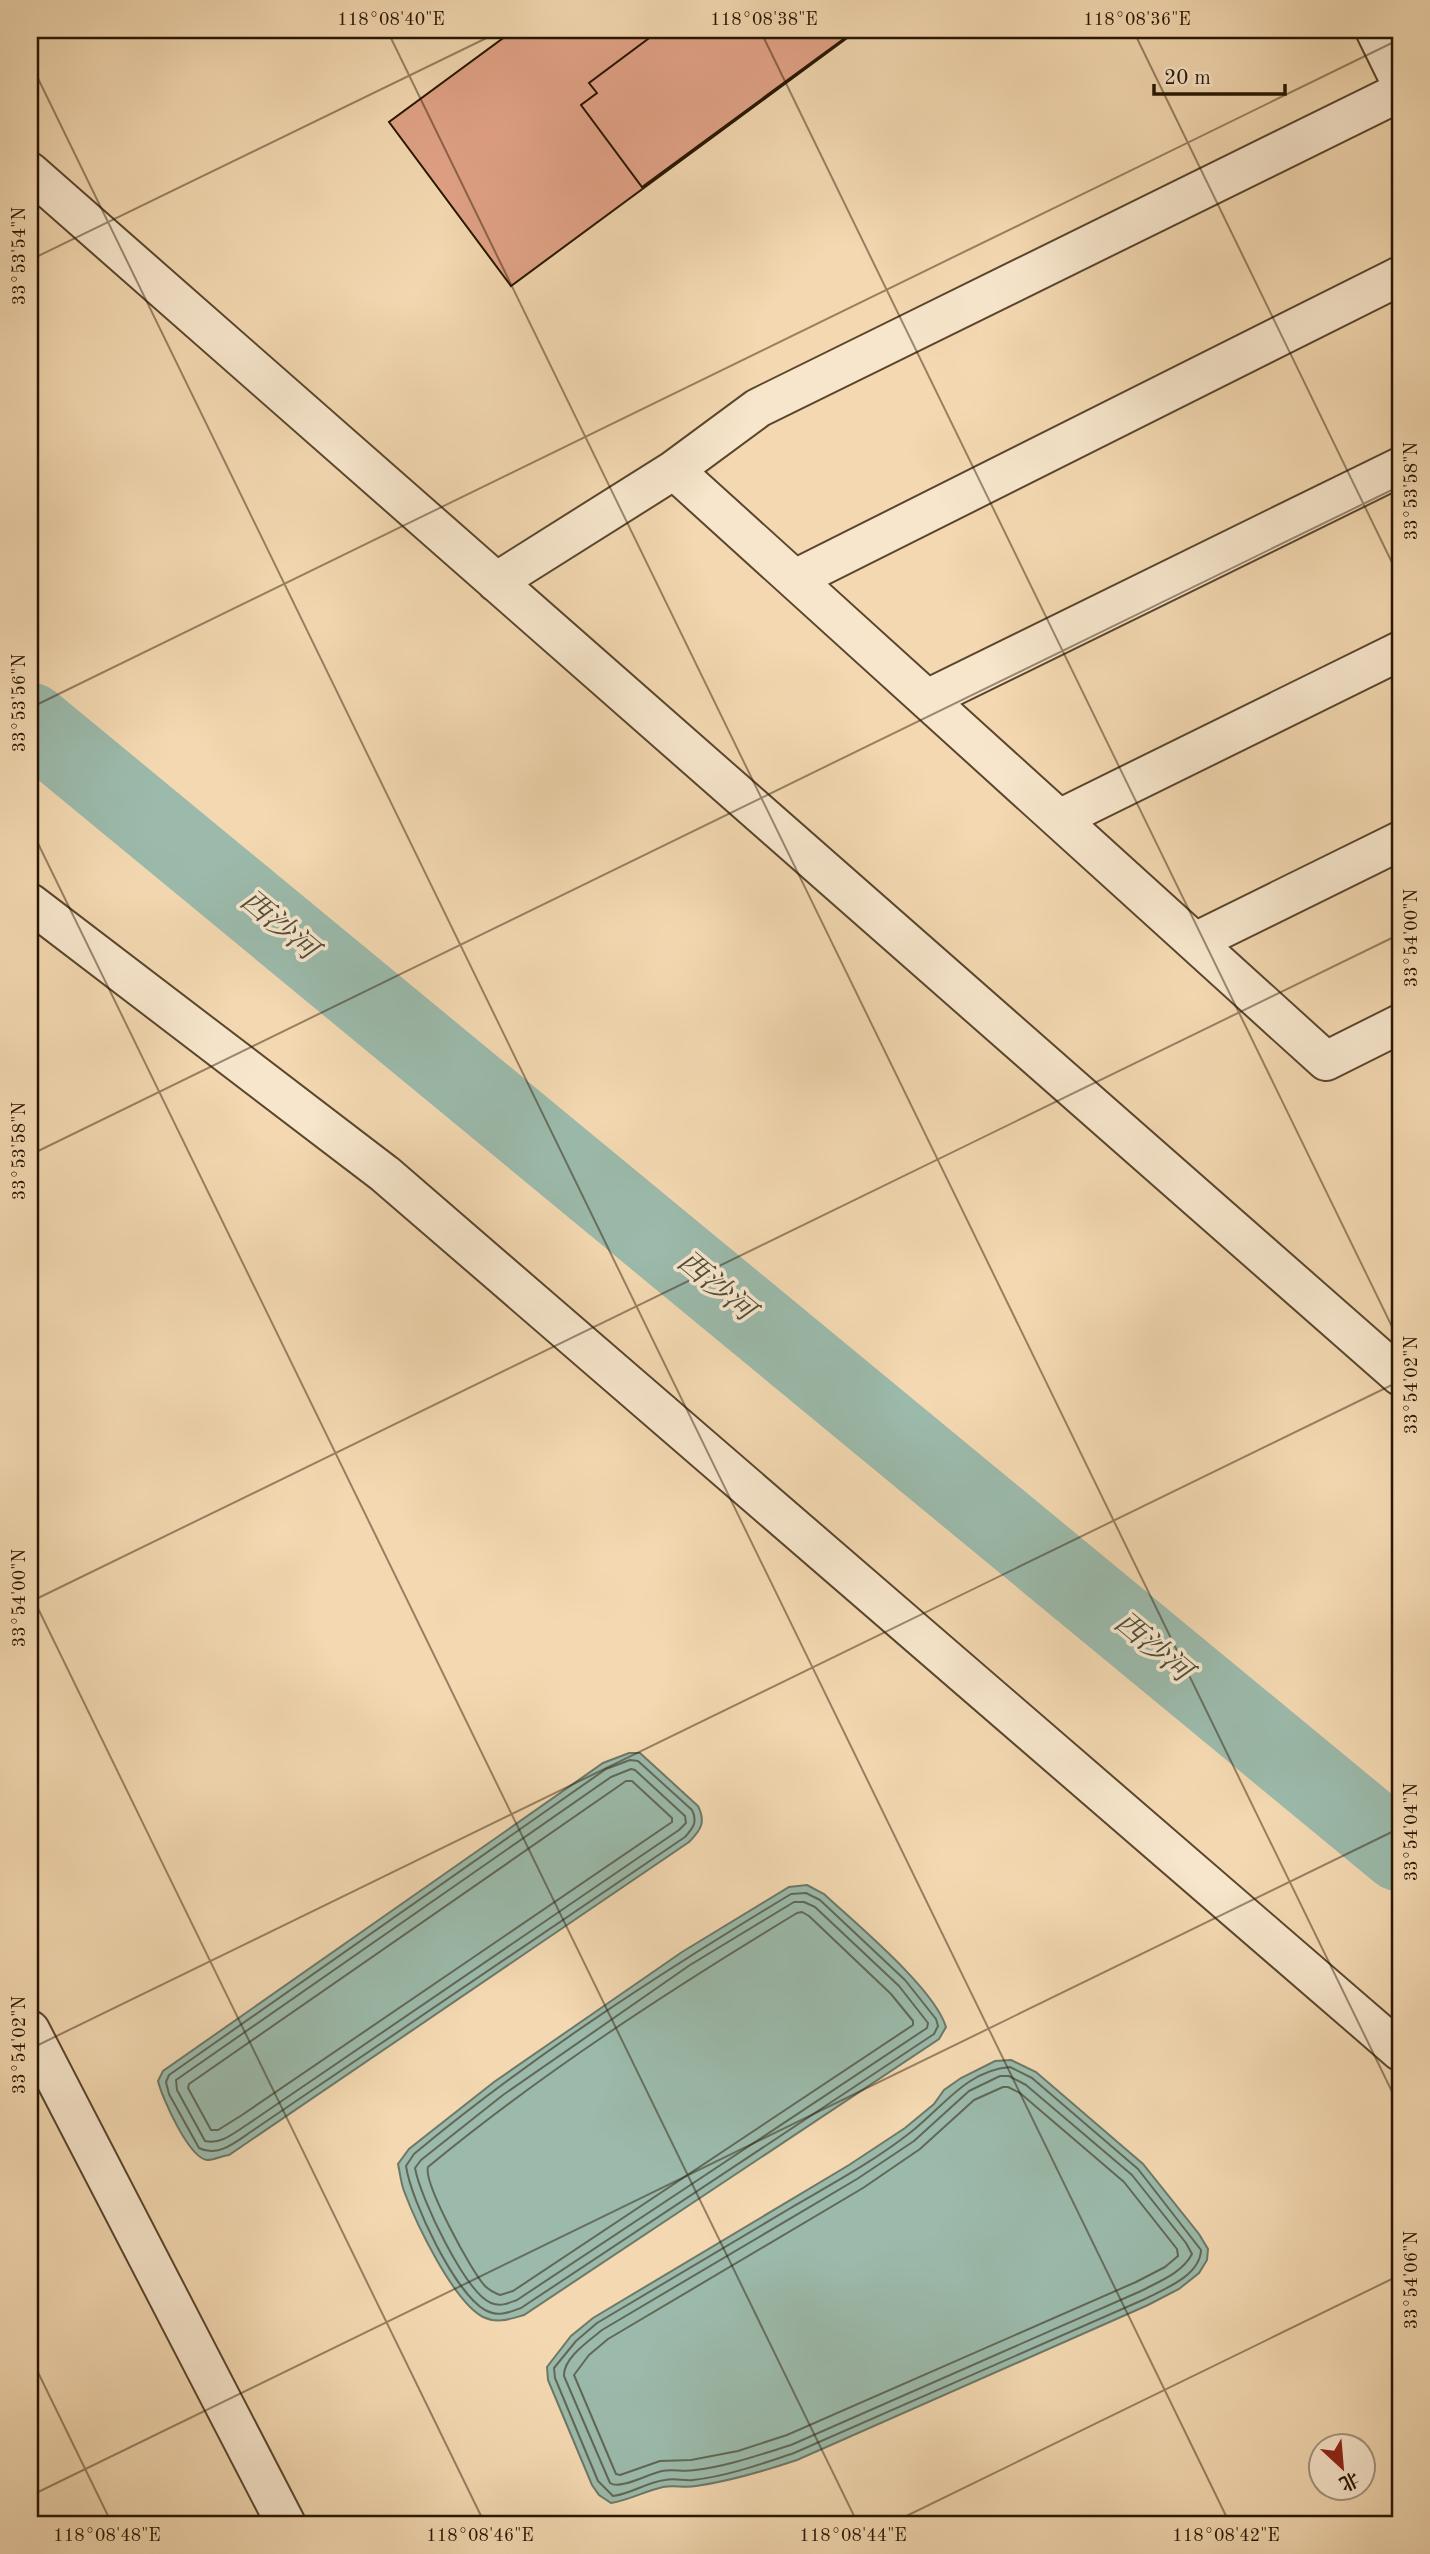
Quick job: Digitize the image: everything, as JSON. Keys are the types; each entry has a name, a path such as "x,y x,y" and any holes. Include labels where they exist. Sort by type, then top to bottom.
{"street":[{"path":"1375,30 1400,81"},
{"path":"496,582 674,470 758,408 1400,92"},
{"path":"30,172 1400,1376"},
{"path":"795,579 1400,276"},
{"path":"927,698 1400,467"},
{"path":"674,470 1326,1061 1400,1024"},
{"path":"1059,819 1400,651"},
{"path":"1195,942 1400,841"},
{"path":"30,903 385,1174 1400,2050"},
{"path":"30,2030 286,2524"}],"water":[{"path":"629,1753 640,1753 698,1806 702,1817 701,1826 689,1842 229,2155 207,2160 192,2149 177,2126 158,2081 163,2071 603,1763"},
{"path":"807,1885 824,1894 911,1976 939,2011 946,2027 939,2039 524,2315 494,2320 483,2317 471,2308 437,2260 404,2191 398,2164 409,2149 494,2082 682,1952 789,1887"},
{"path":"1011,2060 1036,2072 1143,2164 1208,2249 1207,2260 1199,2273 1179,2289 1148,2305 797,2460 709,2484 663,2487 611,2503 599,2495 592,2485 548,2380 547,2367 571,2336 593,2318 849,2165 905,2128 934,2104 944,2090 961,2078 995,2061"}],"building":[{"path":"514,30 858,30 511,286 389,122"},
{"path":"660,30 853,32 642,187 581,105 597,93 589,83"}],"waterway":[{"name":"西沙河","path":"30,722 1400,1852"}]}
